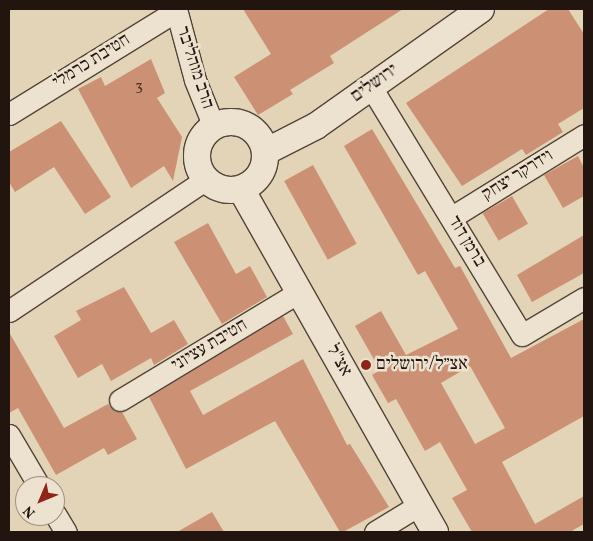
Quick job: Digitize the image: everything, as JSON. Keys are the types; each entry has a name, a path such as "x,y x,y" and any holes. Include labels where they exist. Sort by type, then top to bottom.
{"street":[{"name":"ירושלים","path":"265,152 316,126 481,9"},
{"name":"חטיבת כרמלי","path":"9,114 176,10"},
{"name":"הרב מוהליבר","path":"176,10 194,80 214,127"},
{"name":"ברמן דוד","path":"371,87 452,217 522,335 584,298"},
{"path":"230,123 246,126 258,137 265,152 260,175 241,189 222,189 206,180 198,161 200,142 214,127 230,123"},
{"name":"וידרקר יצחק","path":"452,217 584,135"},
{"path":"9,311 206,180"},
{"name":"אצ\"ל","path":"241,189 435,532"},
{"name":"חטיבת עציוני","path":"120,400 299,292"},
{"path":"9,435 33,476"},
{"path":"375,532 420,505"}],"building":[{"path":"243,9 403,9 330,56 334,63 290,90 293,94 258,115 234,77 271,54"},
{"path":"549,9 568,9 584,34 584,108 558,124 563,132 526,155 522,149 462,186 406,103"},
{"path":"151,59 165,93 157,98 182,137 173,181 164,166 131,188 78,89 101,77 105,86"},
{"path":"61,121 111,197 85,214 54,167 15,192 9,182 9,152"},
{"path":"372,129 455,268 460,266 511,358 584,319 584,416 502,462 535,524 584,496 584,524 570,532 472,532 452,498 467,490 440,442 425,451 396,399 388,403 372,375 380,370 355,326 381,311 406,355 458,329 425,271 418,275 344,146","holes":["470,366 505,428 475,444 441,383"]},
{"path":"578,156 584,168 584,196 563,208 544,175"},
{"path":"313,165 357,244 328,260 284,181"},
{"path":"512,196 528,224 499,241 483,213"},
{"path":"208,223 236,274 250,266 267,297 222,324 174,242"},
{"path":"584,235 584,273 532,302 517,275"},
{"path":"124,287 151,333 174,320 188,344 154,365 151,358 111,381 102,364 78,378 54,336 81,320 76,311"},
{"path":"283,316 293,334 190,391 203,415 303,359 347,445 350,444 389,507 343,532 340,532 275,421 186,469 149,397"},
{"path":"9,332 64,428 108,404 114,411 122,412 137,439 108,455 104,448 56,475 18,408 9,413"},
{"path":"212,512 224,532 177,532"}],"place":[{"name":"אצ״ל/ירושלים","path":"366,365"}]}
